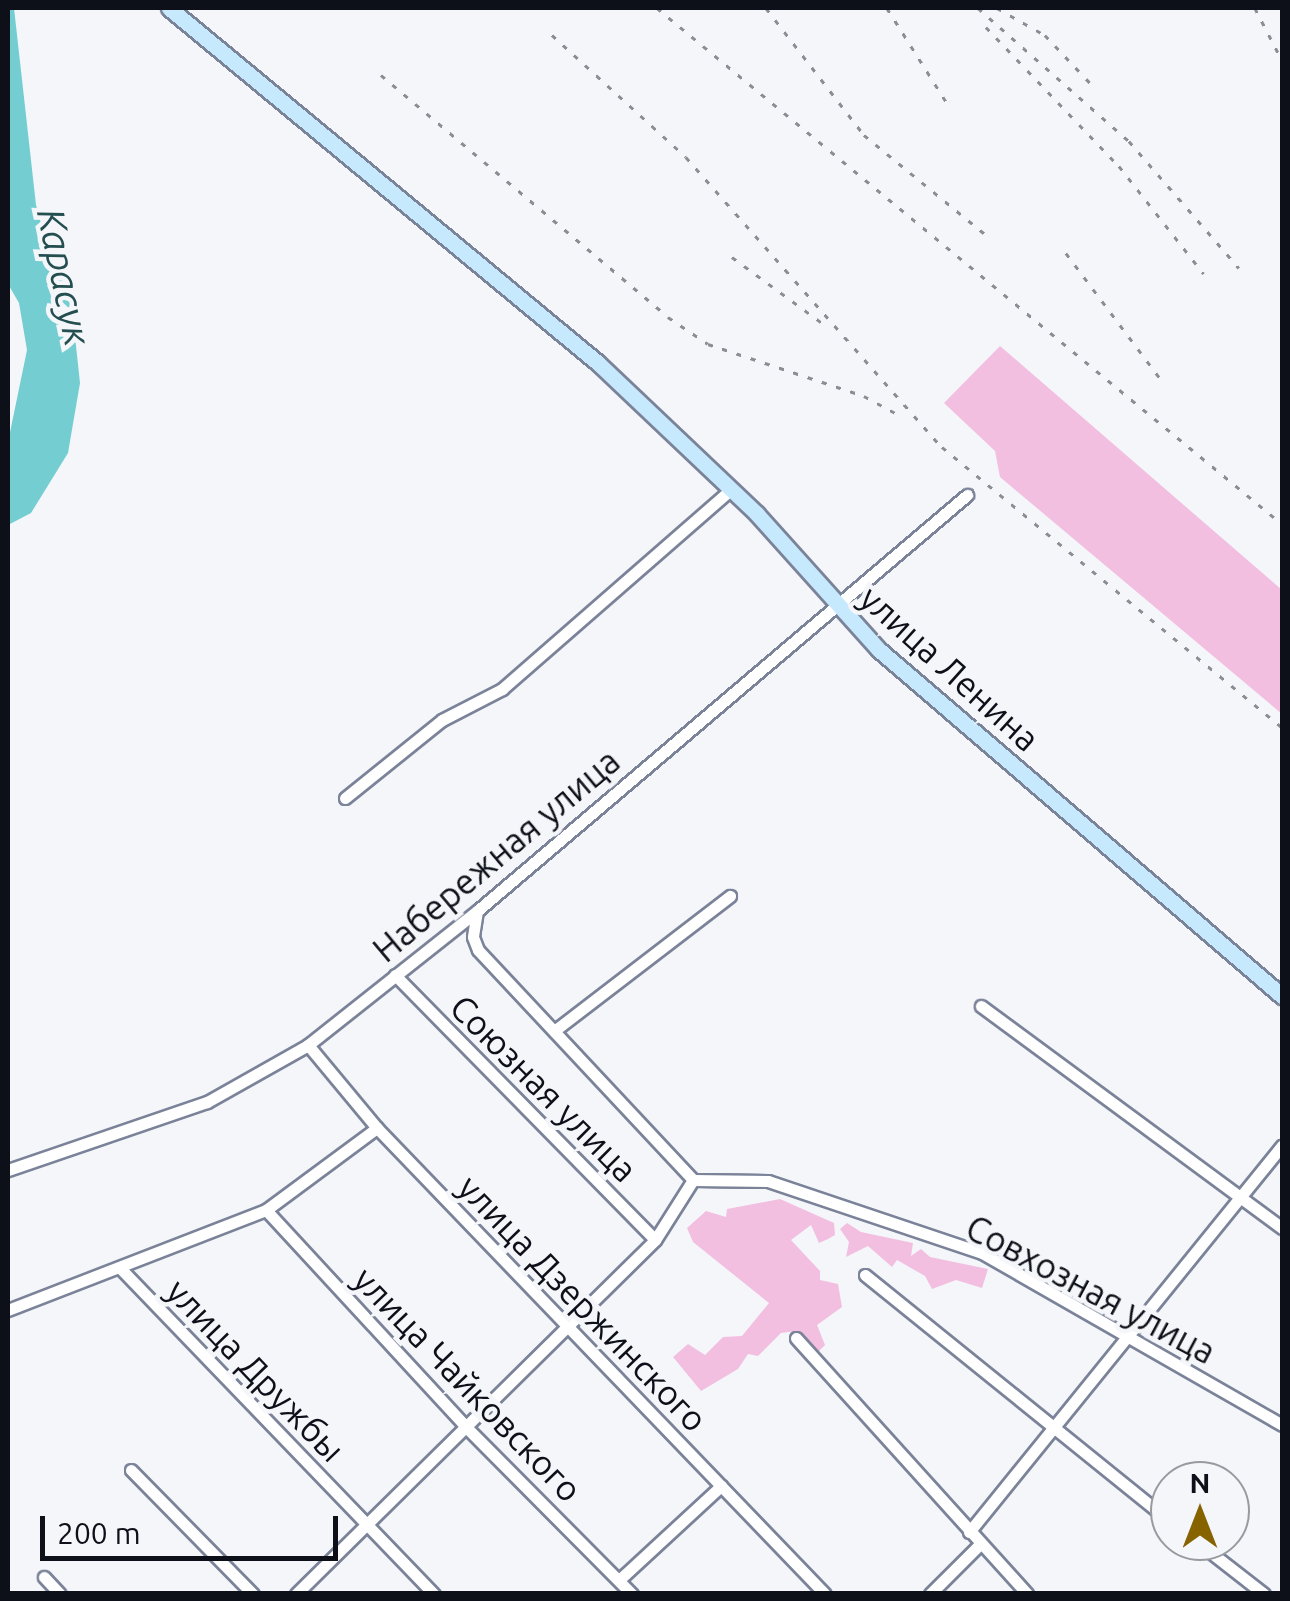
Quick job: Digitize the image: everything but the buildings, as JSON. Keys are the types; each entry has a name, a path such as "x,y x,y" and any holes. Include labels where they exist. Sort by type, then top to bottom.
{"main road":[{"name":"улица Ленина","path":"169,8 598,363 732,489 836,606 1282,996"}],"street":[{"path":"345,798 442,720 502,689 732,489"},
{"name":"Набережная улица","path":"8,1170 207,1102 308,1045 478,911 968,495"},
{"path":"554,1030 730,896"},
{"path":"296,1594 468,1430 655,1240 693,1180 478,950 473,937 478,911"},
{"name":"Союзная улица","path":"395,975 655,1240"},
{"path":"981,1006 1282,1228"},
{"name":"улица Дзержинского","path":"308,1045 377,1128 824,1594"},
{"path":"8,1310 122,1270 266,1210 377,1128"},
{"path":"969,1532 1126,1333 1282,1146"},
{"name":"Совхозная улица","path":"693,1180 768,1181 982,1253 1282,1426"},
{"name":"улица Чайковского","path":"266,1210 468,1430 632,1594"},
{"name":"улица Дружбы","path":"122,1270 434,1594"},
{"path":"865,1275 1052,1431 1150,1506"},
{"path":"796,1338 1027,1594"},
{"path":"131,1470 253,1594"},
{"path":"619,1580 721,1486"},
{"path":"930,1594 980,1544"},
{"path":"1222,1561 1264,1594"},
{"path":"44,1577 60,1594"}],"shaded area":[{"path":"1000,346 1282,590 1282,714 1000,477 995,451 944,403"},
{"path":"780,1199 834,1223 835,1235 819,1243 811,1225 791,1240 820,1271 820,1280 838,1284 842,1307 817,1325 825,1345 817,1353 796,1331 781,1333 758,1356 748,1354 738,1369 701,1391 673,1357 688,1344 705,1355 723,1337 742,1336 769,1303 693,1242 687,1228 706,1211 726,1217 727,1209"},
{"path":"847,1223 861,1232 913,1243 911,1256 921,1249 930,1257 988,1269 982,1288 956,1280 932,1289 925,1276 897,1260 892,1267 868,1246 846,1257 849,1242 840,1229"}],"water":[{"name":"Карасук","path":"8,8 14,8 36,205 51,260 69,281 80,383 68,453 31,513 8,525 8,442 27,350 19,303 8,284"}],"railway":[{"path":"657,8 1282,524"},
{"path":"766,8 864,135 986,235"},
{"path":"887,8 949,106"},
{"path":"978,8 1129,141 1239,268"},
{"path":"997,8 1045,35 1093,86"},
{"path":"1255,8 1282,60"},
{"path":"986,27 1119,166 1204,274"},
{"path":"552,35 686,157 942,447 1282,727"},
{"path":"381,75 668,317 708,344 864,396 901,416"},
{"path":"1066,253 1163,382"},
{"path":"732,257 825,325"}]}
